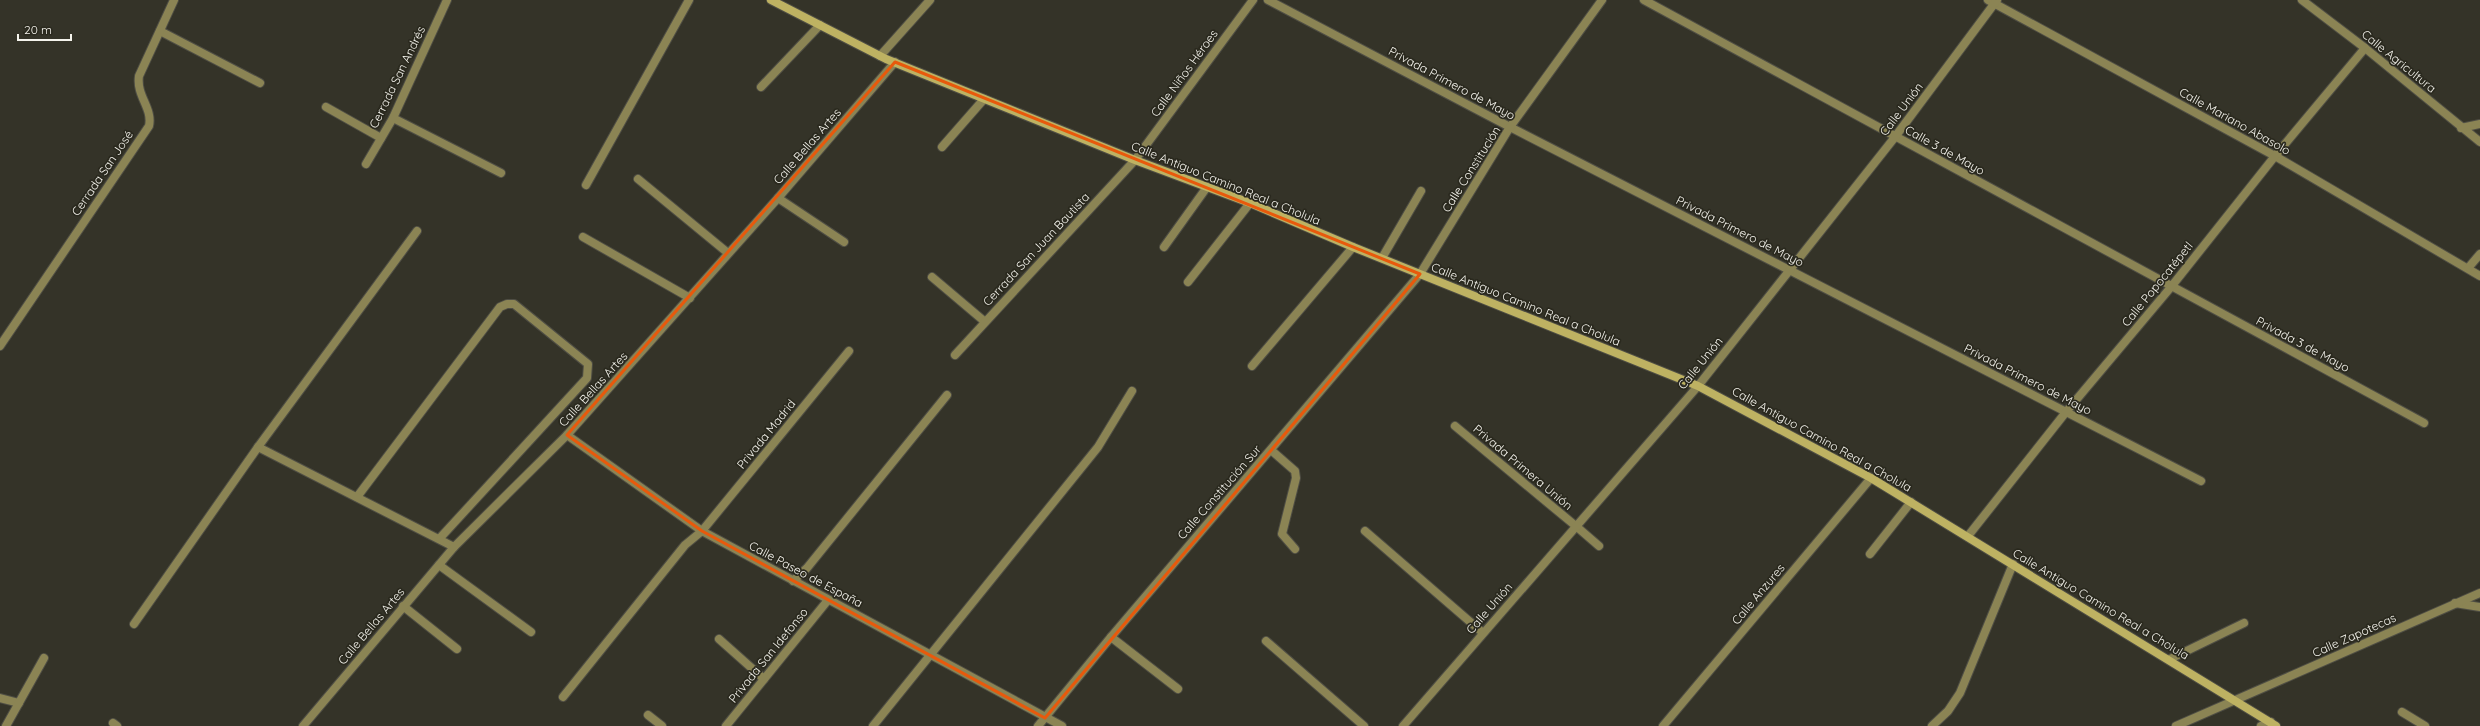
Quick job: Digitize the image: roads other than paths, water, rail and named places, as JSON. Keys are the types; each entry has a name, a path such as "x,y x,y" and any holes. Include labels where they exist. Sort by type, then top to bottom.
{"main road":[{"name":"Calle Antiguo Camino Real a Cholula","path":"772,0 782,2 820,25 880,56 1135,160 1250,203 1352,247 1698,386 1871,478 2170,659 2273,724"}],"street":[{"name":"Cerrada San José","path":"0,346 149,126 150,116 138,90 138,83 174,0"},
{"name":"Cerrada San Andrés","path":"366,164 393,118 446,0"},
{"path":"586,185 689,0"},
{"path":"880,56 930,0"},
{"name":"Calle Niños Héroes","path":"1135,160 1253,0"},
{"name":"Privada Primero de Mayo","path":"1268,0 1510,127 2201,482"},
{"name":"Calle Constitución","path":"1420,274 1510,127 1602,0"},
{"name":"Calle 3 de Mayo","path":"1644,0 2171,287"},
{"name":"Calle Agricultura","path":"2302,0 2365,48 2480,142"},
{"name":"Calle Unión","path":"1404,726 1698,386 1895,137 1993,1"},
{"name":"Calle Mariano Abasolo","path":"1993,1 2275,156 2469,267 2480,276"},
{"path":"761,86 820,25"},
{"path":"160,31 260,83"},
{"name":"Calle Popocatépetl","path":"1968,536 2066,412 2171,287 2275,156 2365,48"},
{"name":"Calle Bellas Artes","path":"303,726 454,547 567,435 778,198 895,62"},
{"path":"942,147 984,99"},
{"path":"326,107 381,138"},
{"path":"393,118 501,173"},
{"path":"2461,128 2480,124"},
{"name":"Cerrada San Juan Bautista","path":"955,355 984,321 1135,160"},
{"path":"638,179 728,253"},
{"path":"1164,247 1207,187"},
{"path":"1382,258 1421,191"},
{"path":"778,198 844,242"},
{"path":"1188,282 1250,203"},
{"path":"134,624 258,447 417,231"},
{"path":"583,237 690,298"},
{"path":"1252,366 1352,247"},
{"path":"2469,267 2480,254"},
{"name":"Calle Constitución Sur","path":"1038,726 1111,637 1420,274"},
{"path":"932,277 984,321"},
{"name":"Privada 3 de Mayo","path":"2171,287 2424,423"},
{"path":"357,497 500,307 507,304 514,304 588,364 589,371 587,378 440,538"},
{"name":"Privada Madrid","path":"563,697 685,545 702,531 849,351"},
{"path":"873,726 1098,447 1132,391"},
{"path":"793,581 807,568 947,395"},
{"name":"Privada Primera Unión","path":"1455,426 1599,546"},
{"name":"Calle Paseo de España","path":"567,435 702,531 1062,726"},
{"path":"258,447 440,538 454,547"},
{"path":"1271,450 1283,458 1296,474 1282,534 1295,549"},
{"name":"Calle Anzures","path":"1663,726 1871,478"},
{"path":"1870,554 1911,502"},
{"path":"1364,531 1483,633"},
{"path":"1932,726 1948,711 1960,693 2013,564"},
{"path":"439,565 531,632"},
{"name":"Calle Zapotecas","path":"2176,726 2237,701 2480,593"},
{"name":"Privada San Idefonso","path":"726,726 828,600"},
{"path":"2455,603 2480,607"},
{"path":"404,606 457,649"},
{"path":"2170,659 2244,623"},
{"path":"1111,637 1178,689"},
{"path":"719,639 764,679"},
{"path":"1266,641 1364,726"},
{"path":"6,726 44,658"},
{"path":"0,698 19,703"},
{"path":"2402,712 2424,726"},
{"path":"648,715 662,726"},
{"path":"2261,726 2273,724"}]}
